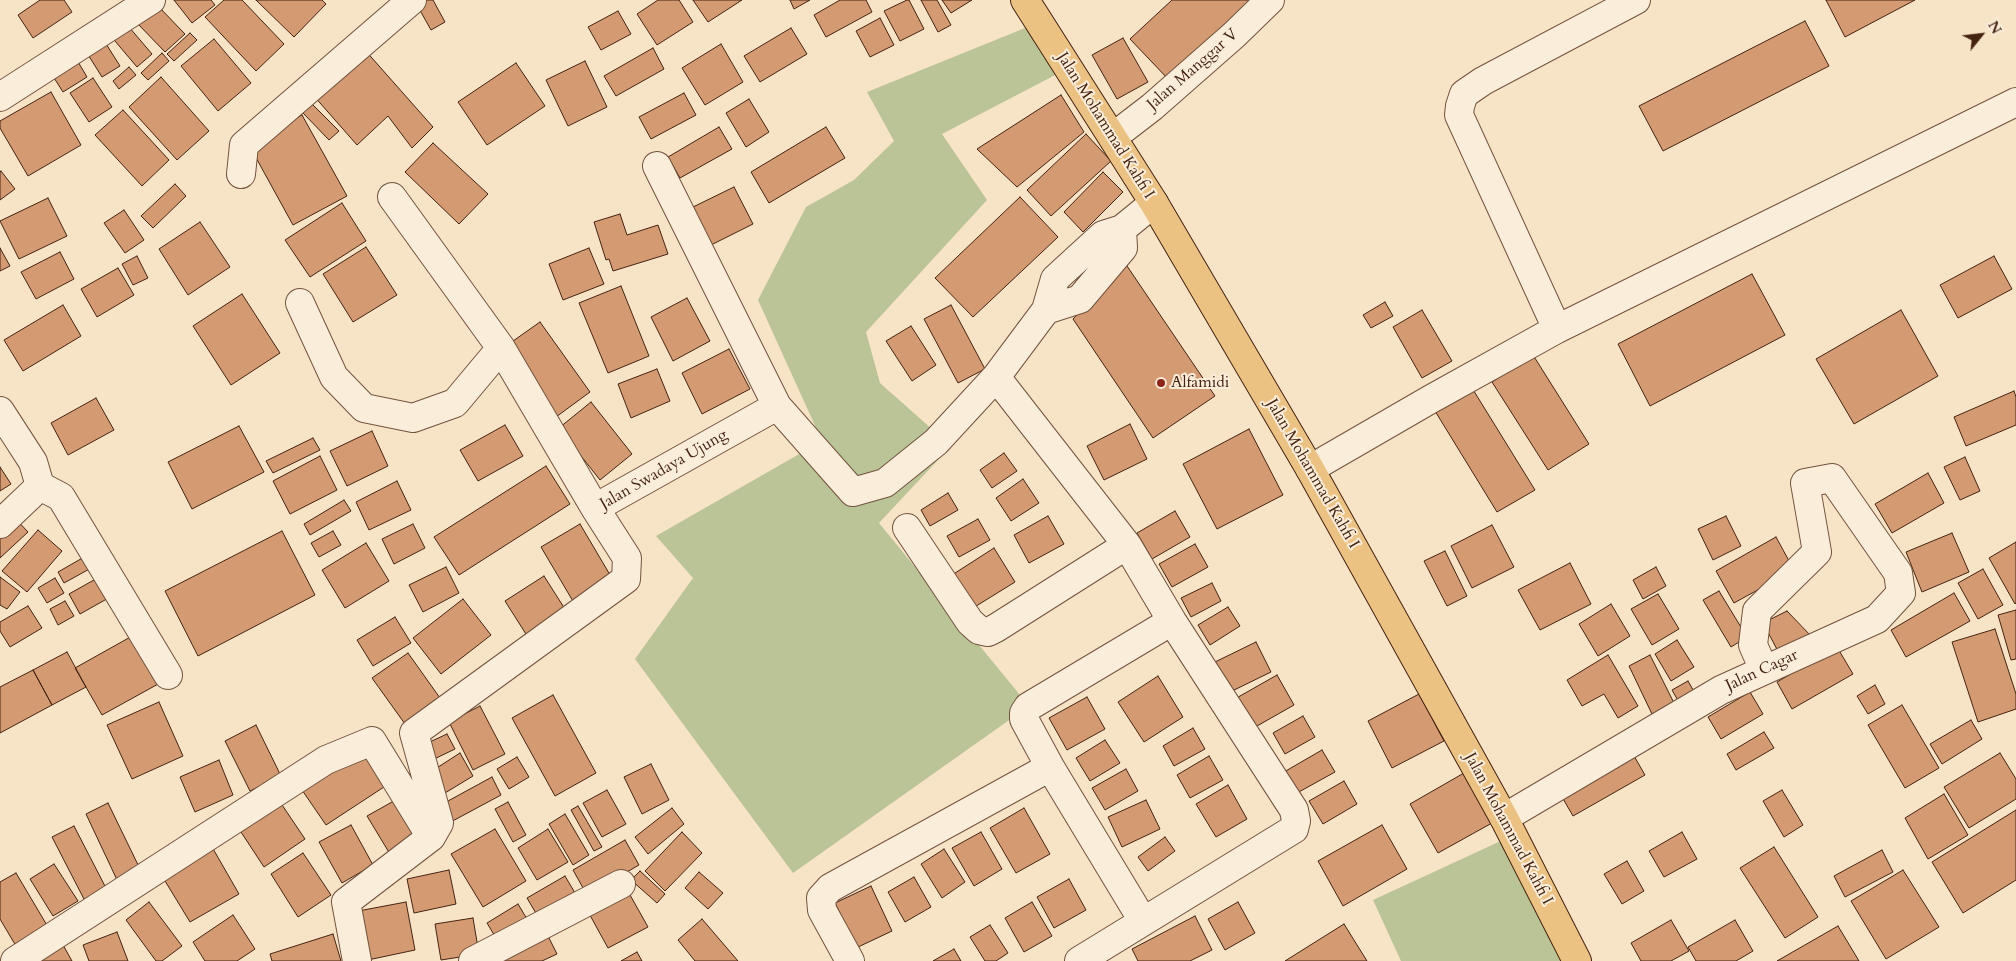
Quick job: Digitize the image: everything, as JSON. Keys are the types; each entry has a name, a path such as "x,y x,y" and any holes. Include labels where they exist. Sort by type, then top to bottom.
{"main road":[{"name":"Jalan Mohammad Kahfi I","path":"1025,0 1154,203 1310,469 1504,818 1577,961"}],"street":[{"path":"0,97 151,0"},
{"path":"241,174 244,145 412,0"},
{"name":"Jalan Manggar V","path":"1113,137 1152,107 1234,35 1270,0"},
{"path":"1557,330 1459,115 1460,106 1464,94 1483,81 1636,0"},
{"path":"1310,469 1431,399 1557,330 2016,102"},
{"path":"657,166 777,406 853,492 885,483 936,442 996,377 1046,310 1055,279 1103,234 1122,229 1154,203"},
{"path":"392,197 501,348 595,508"},
{"path":"300,303 334,377 364,408 412,418 455,403 501,348"},
{"path":"996,377 1127,545 1172,621 1294,810 1296,821 1294,829 1079,961"},
{"name":"Jalan Swadaya Ujung","path":"431,837 439,823 414,733 626,580 627,558 595,508 777,406"},
{"path":"0,411 33,462 40,486 61,497 168,675"},
{"name":"Jalan Cagar","path":"1504,818 1721,690 1877,619 1901,593 1898,573 1832,478 1805,483 1817,552 1757,610 1753,645 1764,670"},
{"path":"0,524 40,486"},
{"path":"907,528 970,622 979,630 988,632 1127,545"},
{"path":"1143,921 1050,767 1024,719 1024,713 1028,707 1172,621"},
{"path":"15,961 326,760 372,741 431,837 346,902 356,961"},
{"path":"850,961 822,910 822,898 830,888 1050,767"},
{"path":"483,958 621,884"}],"green space":[{"path":"1035,24 1061,72 942,134 987,200 866,332 880,383 951,446 879,523 1029,706 793,873 635,659 693,578 656,536 822,441 758,300 806,207 854,180 894,141 867,92"},
{"path":"1518,833 1578,961 1401,961 1373,900"}],"building":[{"path":"40,0 64,0 72,12 33,38 18,15"},
{"path":"174,0 211,0 215,5 192,23"},
{"path":"224,0 242,0 284,44 256,71 205,17"},
{"path":"256,0 322,0 326,4 294,37"},
{"path":"424,0 433,0 445,22 431,30 417,5"},
{"path":"658,0 679,0 693,22 657,45 637,14"},
{"path":"693,0 742,0 708,22"},
{"path":"790,0 810,0 794,9"},
{"path":"840,0 866,0 872,12 826,37 814,15"},
{"path":"909,0 924,29 900,41 884,11"},
{"path":"921,0 937,0 951,25 938,32"},
{"path":"942,0 972,0 951,13"},
{"path":"1172,0 1255,0 1169,80 1130,39"},
{"path":"1826,0 1915,0 1845,37"},
{"path":"157,5 185,34 165,52 137,23"},
{"path":"618,11 631,34 601,50 588,27"},
{"path":"880,18 894,45 870,57 856,31"},
{"path":"123,20 152,54 137,67 109,34"},
{"path":"1805,21 1829,66 1663,151 1639,106"},
{"path":"791,28 807,54 760,82 744,56"},
{"path":"190,33 197,40 174,61 167,54"},
{"path":"1123,38 1148,82 1117,99 1092,55"},
{"path":"103,39 120,66 102,77 85,50"},
{"path":"214,39 251,83 218,111 181,66"},
{"path":"721,44 743,82 705,105 682,68"},
{"path":"653,48 664,69 616,96 604,76"},
{"path":"364,49 433,127 412,148 388,116 357,145 313,95"},
{"path":"162,53 169,61 148,80 141,73"},
{"path":"74,55 87,77 63,92 49,70"},
{"path":"585,61 607,107 568,126 546,80"},
{"path":"516,63 545,106 487,145 458,102"},
{"path":"129,67 136,75 119,89 113,81"},
{"path":"161,77 209,131 177,160 129,107"},
{"path":"93,78 112,107 89,122 70,93"},
{"path":"51,92 81,145 28,176 0,128 0,121"},
{"path":"684,93 696,115 651,139 639,117"},
{"path":"1061,95 1084,132 1017,187 977,149"},
{"path":"749,99 769,132 746,147 726,113"},
{"path":"312,104 339,131 329,140 303,113"},
{"path":"123,110 169,160 142,186 95,135"},
{"path":"302,115 347,196 293,225 249,145"},
{"path":"719,127 732,149 680,178 668,157"},
{"path":"826,127 845,158 769,203 751,172"},
{"path":"1086,134 1111,161 1051,216 1027,190"},
{"path":"433,143 488,194 459,224 405,172"},
{"path":"0,172 15,189 0,200"},
{"path":"1103,172 1123,192 1083,232 1064,212"},
{"path":"175,184 186,196 153,228 141,216"},
{"path":"734,187 753,224 711,245 693,207"},
{"path":"1020,197 1058,237 973,317 935,278"},
{"path":"48,198 67,236 19,259 0,221"},
{"path":"342,203 366,241 310,277 285,240"},
{"path":"124,210 144,240 125,253 104,223"},
{"path":"620,214 627,235 658,225 668,254 613,271 609,259 606,260 594,222"},
{"path":"200,222 230,267 188,295 159,249"},
{"path":"366,247 397,295 353,322 323,274"},
{"path":"0,248 10,266 0,271"},
{"path":"589,248 604,284 563,300 549,264"},
{"path":"60,252 74,279 36,299 21,272"},
{"path":"137,256 148,278 133,285 122,264"},
{"path":"1994,256 2012,289 1958,318 1940,285"},
{"path":"1125,263 1215,396 1153,438 1073,319"},
{"path":"118,268 134,295 97,317 81,289"},
{"path":"1752,274 1785,335 1650,406 1618,344"},
{"path":"621,286 649,356 608,373 579,303"},
{"path":"242,294 280,353 231,385 193,326"},
{"path":"687,298 710,341 673,361 651,317"},
{"path":"1385,302 1393,316 1371,328 1363,315"},
{"path":"63,305 81,336 23,371 4,340"},
{"path":"951,305 985,369 958,383 924,319"},
{"path":"1422,310 1452,361 1422,378 1393,327"},
{"path":"1901,310 1938,376 1854,424 1816,359"},
{"path":"540,322 590,392 556,417 506,346"},
{"path":"911,326 936,365 912,381 886,341"},
{"path":"729,349 750,389 702,414 682,373"},
{"path":"1533,355 1589,444 1548,470 1492,382"},
{"path":"657,369 670,401 631,418 618,384"},
{"path":"1472,388 1535,490 1497,512 1435,411"},
{"path":"2014,391 2016,397 2016,425 1966,446 1954,417"},
{"path":"96,398 114,430 68,455 51,423"},
{"path":"591,402 632,454 600,480 559,428"},
{"path":"1130,424 1147,459 1104,480 1087,446"},
{"path":"505,425 523,456 478,481 460,450"},
{"path":"239,426 264,472 192,509 168,462"},
{"path":"1249,429 1283,495 1217,529 1183,464"},
{"path":"372,431 388,466 347,486 330,451"},
{"path":"313,438 320,450 273,473 266,461"},
{"path":"1004,453 1017,471 992,488 980,470"},
{"path":"320,456 337,490 290,514 273,481"},
{"path":"1965,457 1980,491 1960,500 1944,467"},
{"path":"546,466 570,504 459,575 434,537"},
{"path":"0,467 11,484 0,491"},
{"path":"1928,473 1944,503 1892,533 1875,504"},
{"path":"1023,479 1039,503 1011,521 996,498"},
{"path":"397,481 411,510 369,530 356,502"},
{"path":"948,493 958,510 930,526 921,510"},
{"path":"344,500 351,511 310,535 304,524"},
{"path":"1175,511 1190,537 1152,559 1137,533"},
{"path":"13,516 28,532 0,558 0,527"},
{"path":"1048,516 1064,544 1029,563 1014,535"},
{"path":"1726,516 1741,546 1713,560 1698,529"},
{"path":"978,519 990,540 959,557 947,536"},
{"path":"413,524 425,548 394,564 382,539"},
{"path":"580,524 616,585 577,608 541,547"},
{"path":"1492,525 1514,567 1472,588 1451,546"},
{"path":"38,530 62,551 27,592 2,571"},
{"path":"282,531 315,595 198,656 165,591"},
{"path":"333,531 341,545 319,557 311,543"},
{"path":"1952,533 1969,572 1922,592 1906,552"},
{"path":"1776,537 1794,570 1734,603 1716,571"},
{"path":"2016,542 2016,603 2015,604 1989,558"},
{"path":"366,543 389,581 345,608 322,570"},
{"path":"1195,544 1208,567 1172,587 1159,564"},
{"path":"994,548 1015,582 973,608 952,575"},
{"path":"1445,551 1467,596 1447,606 1424,561"},
{"path":"86,556 93,567 64,583 58,572"},
{"path":"1570,563 1591,604 1540,630 1518,590"},
{"path":"446,567 459,593 423,612 409,585"},
{"path":"1656,567 1666,586 1643,599 1633,580"},
{"path":"1983,569 2003,605 1978,619 1958,583"},
{"path":"101,576 112,596 80,614 69,594"},
{"path":"544,576 570,617 531,642 505,601"},
{"path":"0,577 20,592 7,609 0,605"},
{"path":"55,578 64,593 47,603 38,588"},
{"path":"1212,583 1221,601 1191,617 1181,598"},
{"path":"1719,591 1747,637 1731,647 1703,600"},
{"path":"1954,593 1970,621 1906,657 1891,630"},
{"path":"1658,594 1679,629 1652,645 1631,609"},
{"path":"463,599 491,635 441,674 413,638"},
{"path":"65,601 74,616 58,625 50,609"},
{"path":"1611,604 1630,636 1598,656 1579,624"},
{"path":"28,606 42,628 10,647 0,631 0,622"},
{"path":"1228,607 1240,626 1210,645 1198,625"},
{"path":"2016,610 2016,659 2011,660 1998,615"},
{"path":"1787,611 1811,636 1779,653 1763,623"},
{"path":"395,617 411,643 373,666 357,640"},
{"path":"1995,629 2016,694 2016,709 1978,722 1952,642"},
{"path":"134,635 160,683 102,715 75,668"},
{"path":"1677,640 1694,667 1671,681 1655,654"},
{"path":"1256,642 1271,672 1230,692 1215,662"},
{"path":"1837,647 1853,674 1792,709 1777,682"},
{"path":"67,652 86,687 52,705 33,670"},
{"path":"408,653 440,698 405,724 372,678"},
{"path":"1608,655 1638,706 1618,718 1604,694 1582,706 1567,680"},
{"path":"1650,655 1674,703 1652,714 1629,666"},
{"path":"33,670 52,705 0,733 0,687"},
{"path":"1277,675 1294,705 1250,730 1233,700"},
{"path":"1158,676 1183,717 1144,742 1118,702"},
{"path":"1688,681 1696,695 1680,704 1672,690"},
{"path":"1875,685 1885,704 1868,714 1857,696"},
{"path":"1750,692 1763,714 1721,739 1708,717"},
{"path":"1419,694 1444,741 1392,768 1368,721"},
{"path":"553,695 596,773 555,796 512,718"},
{"path":"1087,697 1105,729 1067,750 1049,718"},
{"path":"159,702 183,756 132,779 107,725"},
{"path":"1902,705 1939,768 1905,788 1868,725"},
{"path":"480,706 505,754 473,770 449,722"},
{"path":"1303,716 1315,737 1285,754 1273,733"},
{"path":"1971,720 1982,739 1942,764 1930,744"},
{"path":"256,725 281,776 250,791 225,741"},
{"path":"1193,728 1205,749 1174,766 1163,746"},
{"path":"1764,732 1774,748 1736,770 1727,754"},
{"path":"447,734 455,749 428,762 421,746"},
{"path":"1105,740 1120,763 1090,781 1076,758"},
{"path":"1630,749 1645,775 1573,816 1558,790"},
{"path":"364,750 387,785 326,825 302,790"},
{"path":"1322,750 1335,772 1297,793 1284,772"},
{"path":"460,753 473,776 445,793 432,771"},
{"path":"2000,753 2016,779 2016,799 1969,828 1944,787"},
{"path":"1209,756 1223,780 1190,798 1177,775"},
{"path":"517,757 529,777 509,789 497,769"},
{"path":"219,760 233,795 195,812 180,777"},
{"path":"651,764 669,800 642,814 624,777"},
{"path":"1126,769 1138,791 1105,810 1092,788"},
{"path":"1464,773 1492,823 1438,853 1410,804"},
{"path":"492,777 501,795 447,824 437,807"},
{"path":"1344,781 1357,804 1323,824 1309,801"},
{"path":"1228,785 1247,819 1216,837 1196,804"},
{"path":"607,790 626,824 602,837 583,803"},
{"path":"1782,790 1803,825 1784,837 1763,801"},
{"path":"1944,794 1968,835 1928,859 1905,818"},
{"path":"401,797 423,834 390,854 367,816"},
{"path":"278,799 305,839 264,867 237,826"},
{"path":"1146,800 1160,829 1122,847 1108,817"},
{"path":"508,802 526,835 513,842 495,809"},
{"path":"108,803 141,871 118,882 86,814"},
{"path":"578,806 602,847 594,851 571,810"},
{"path":"672,808 684,824 648,854 635,837"},
{"path":"1024,808 1050,854 1016,873 990,828"},
{"path":"2016,810 2016,880 1963,913 1932,862"},
{"path":"565,814 589,855 573,865 549,824"},
{"path":"351,825 373,865 342,883 319,842"},
{"path":"1382,825 1407,869 1343,906 1318,861"},
{"path":"74,826 107,890 85,901 52,837"},
{"path":"495,829 526,881 483,907 451,854"},
{"path":"548,829 568,862 537,880 518,848"},
{"path":"682,832 702,853 665,891 645,871"},
{"path":"981,832 1002,869 974,886 952,848"},
{"path":"1682,832 1697,859 1664,877 1649,851"},
{"path":"1165,837 1175,851 1148,871 1138,857"},
{"path":"625,840 639,865 587,895 573,870"},
{"path":"212,847 239,894 190,922 162,876"},
{"path":"1774,847 1818,917 1785,938 1740,868"},
{"path":"944,849 965,882 942,898 921,864"},
{"path":"1882,850 1893,872 1845,897 1834,876"},
{"path":"303,853 331,895 298,917 271,874"},
{"path":"1627,861 1644,891 1622,904 1604,874"},
{"path":"54,864 78,901 53,916 30,879"},
{"path":"449,870 456,904 414,913 407,879"},
{"path":"1903,870 1939,927 1886,959 1851,901"},
{"path":"640,871 665,894 657,903 631,880"},
{"path":"699,872 723,893 708,909 685,888"},
{"path":"16,873 48,927 16,946 0,919 0,882"},
{"path":"565,876 578,898 540,920 527,898"},
{"path":"914,877 931,907 905,922 888,892"},
{"path":"1069,879 1086,910 1054,928 1037,897"},
{"path":"625,886 648,927 608,948 586,908"},
{"path":"871,886 892,931 856,948 835,903"},
{"path":"149,902 182,946 162,961 156,961 126,920"},
{"path":"406,902 415,950 363,961 353,912"},
{"path":"1032,902 1052,936 1024,952 1005,918"},
{"path":"1238,902 1255,933 1225,950 1208,919"},
{"path":"518,904 530,924 499,943 487,923"},
{"path":"233,915 255,949 237,961 205,961 193,942"},
{"path":"1195,916 1212,950 1190,961 1138,961 1132,949"},
{"path":"473,918 479,954 441,960 435,924"},
{"path":"702,919 738,961 695,961 678,940"},
{"path":"1671,920 1689,951 1671,961 1641,961 1631,943"},
{"path":"1735,920 1753,951 1736,961 1696,961 1688,947"},
{"path":"1344,924 1367,961 1285,961"},
{"path":"990,925 1008,953 996,961 985,961 970,937"},
{"path":"1838,926 1859,961 1777,961"},
{"path":"117,932 128,961 89,961 83,945"},
{"path":"546,932 557,954 542,961 503,961 500,955"},
{"path":"333,934 341,961 272,961 270,954"},
{"path":"63,945 72,961 36,961"},
{"path":"954,949 961,961 933,961"},
{"path":"637,952 642,961 621,961"}],"place":[{"name":"Alfamidi","path":"1161,383"}]}
